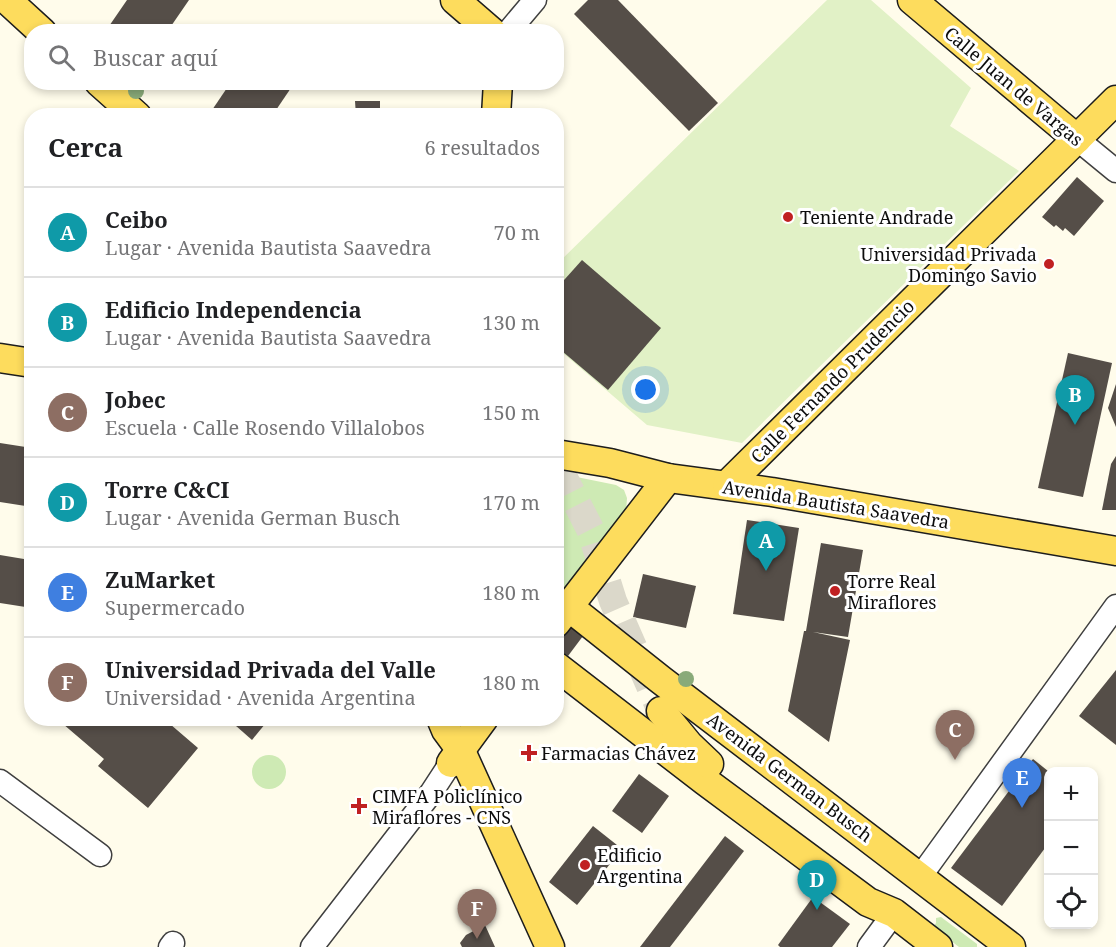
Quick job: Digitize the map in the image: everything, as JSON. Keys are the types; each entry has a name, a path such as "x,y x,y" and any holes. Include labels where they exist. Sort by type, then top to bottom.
{"main road":[{"path":"455,0 483,24"},
{"name":"Calle Juan de Vargas","path":"912,0 1077,139"},
{"path":"18,4 35,24"},
{"path":"108,90 128,108"},
{"path":"496,108 498,90"},
{"name":"Calle Fernando Prudencio","path":"727,485 1116,100"},
{"path":"0,358 24,361"},
{"name":"Avenida Bautista Saavedra","path":"564,455 610,463 668,478 727,485 1116,551"},
{"path":"564,614 668,478"},
{"name":"Avenida German Busch","path":"564,616 661,680 1011,947"},
{"path":"564,672 868,902 894,913 938,947"},
{"path":"661,711 689,745 721,776 877,889 894,913"},
{"path":"472,726 449,741 512,885 530,947"},
{"path":"894,913 920,877"},
{"path":"512,885 550,947"}],"street":[{"path":"515,24 535,0"},
{"name":"Calle Juan de Vargas","path":"1077,139 1116,171"},
{"path":"920,877 1116,606"},
{"path":"312,947 431,793 449,741"},
{"path":"0,780 100,855"},
{"path":"869,947 894,913"}],"green space":[{"name":"Teniente Andrade","path":"827,0 871,0 971,88 950,126 1019,171 742,443 647,425 564,354 564,257"},
{"path":"564,474 616,485 624,490 627,498 626,512 564,592"},
{"path":"269,755 281,760 286,772 281,784 269,789 257,784 252,772 257,760"},
{"path":"941,917 977,944 977,947 959,947 933,927 936,918"}],"building":[{"path":"127,0 189,0 172,24 110,24"},
{"path":"588,0 618,0 718,103 689,131 574,14"},
{"path":"226,90 290,90 277,108 213,108"},
{"path":"355,101 380,101 380,108 355,108"},
{"path":"1077,177 1104,201 1074,236 1065,228 1063,231 1056,225 1054,227 1042,217"},
{"path":"582,260 661,328 608,390 564,353 564,280"},
{"path":"1068,353 1112,363 1083,497 1038,488"},
{"path":"1116,384 1116,427 1108,408"},
{"path":"0,443 24,447 24,506 0,502"},
{"path":"1116,456 1116,510 1102,510 1111,464"},
{"path":"747,520 799,528 784,621 733,614"},
{"path":"821,543 863,550 848,637 813,632 850,640 829,742 788,711 804,631 806,631"},
{"path":"0,555 24,559 24,607 0,603"},
{"path":"643,574 696,586 686,628 633,617"},
{"path":"564,616 586,632 568,656 564,653"},
{"path":"1116,670 1116,745 1079,716"},
{"path":"65,726 172,726 198,748 148,808 98,766 104,759"},
{"path":"236,726 263,726 252,740"},
{"path":"1033,759 1044,768 1044,849 1002,906 951,868"},
{"path":"639,774 669,796 642,833 612,811"},
{"name":"Edificio Argentina","path":"593,826 622,849 577,905 549,882"},
{"path":"725,836 744,851 670,947 640,947"},
{"path":"813,897 850,924 832,947 780,947 778,945"},
{"path":"485,925 495,947 462,947 460,943 466,935"}],"tunnel":[{"path":"564,479 591,531 613,601 661,711"}],"place":[{"name":"Teniente Andrade","path":"788,217"},
{"name":"Universidad Privada Domingo Savio","path":"1049,264"},
{"name":"Edificio Independencia","path":"1075,425"},
{"name":"Ceibo","path":"766,571"},
{"name":"Torre Real Miraflores","path":"835,591"},
{"name":"Farmacias Chávez","path":"529,753"},
{"name":"Jobec","path":"955,760"},
{"name":"CIMFA Policlínico Miraflores - CNS","path":"359,806"},
{"name":"ZuMarket","path":"1022,808"},
{"name":"Edificio Argentina","path":"585,865"},
{"name":"Torre C&CI","path":"817,910"},
{"name":"Universidad Privada del Valle","path":"477,939"}]}
